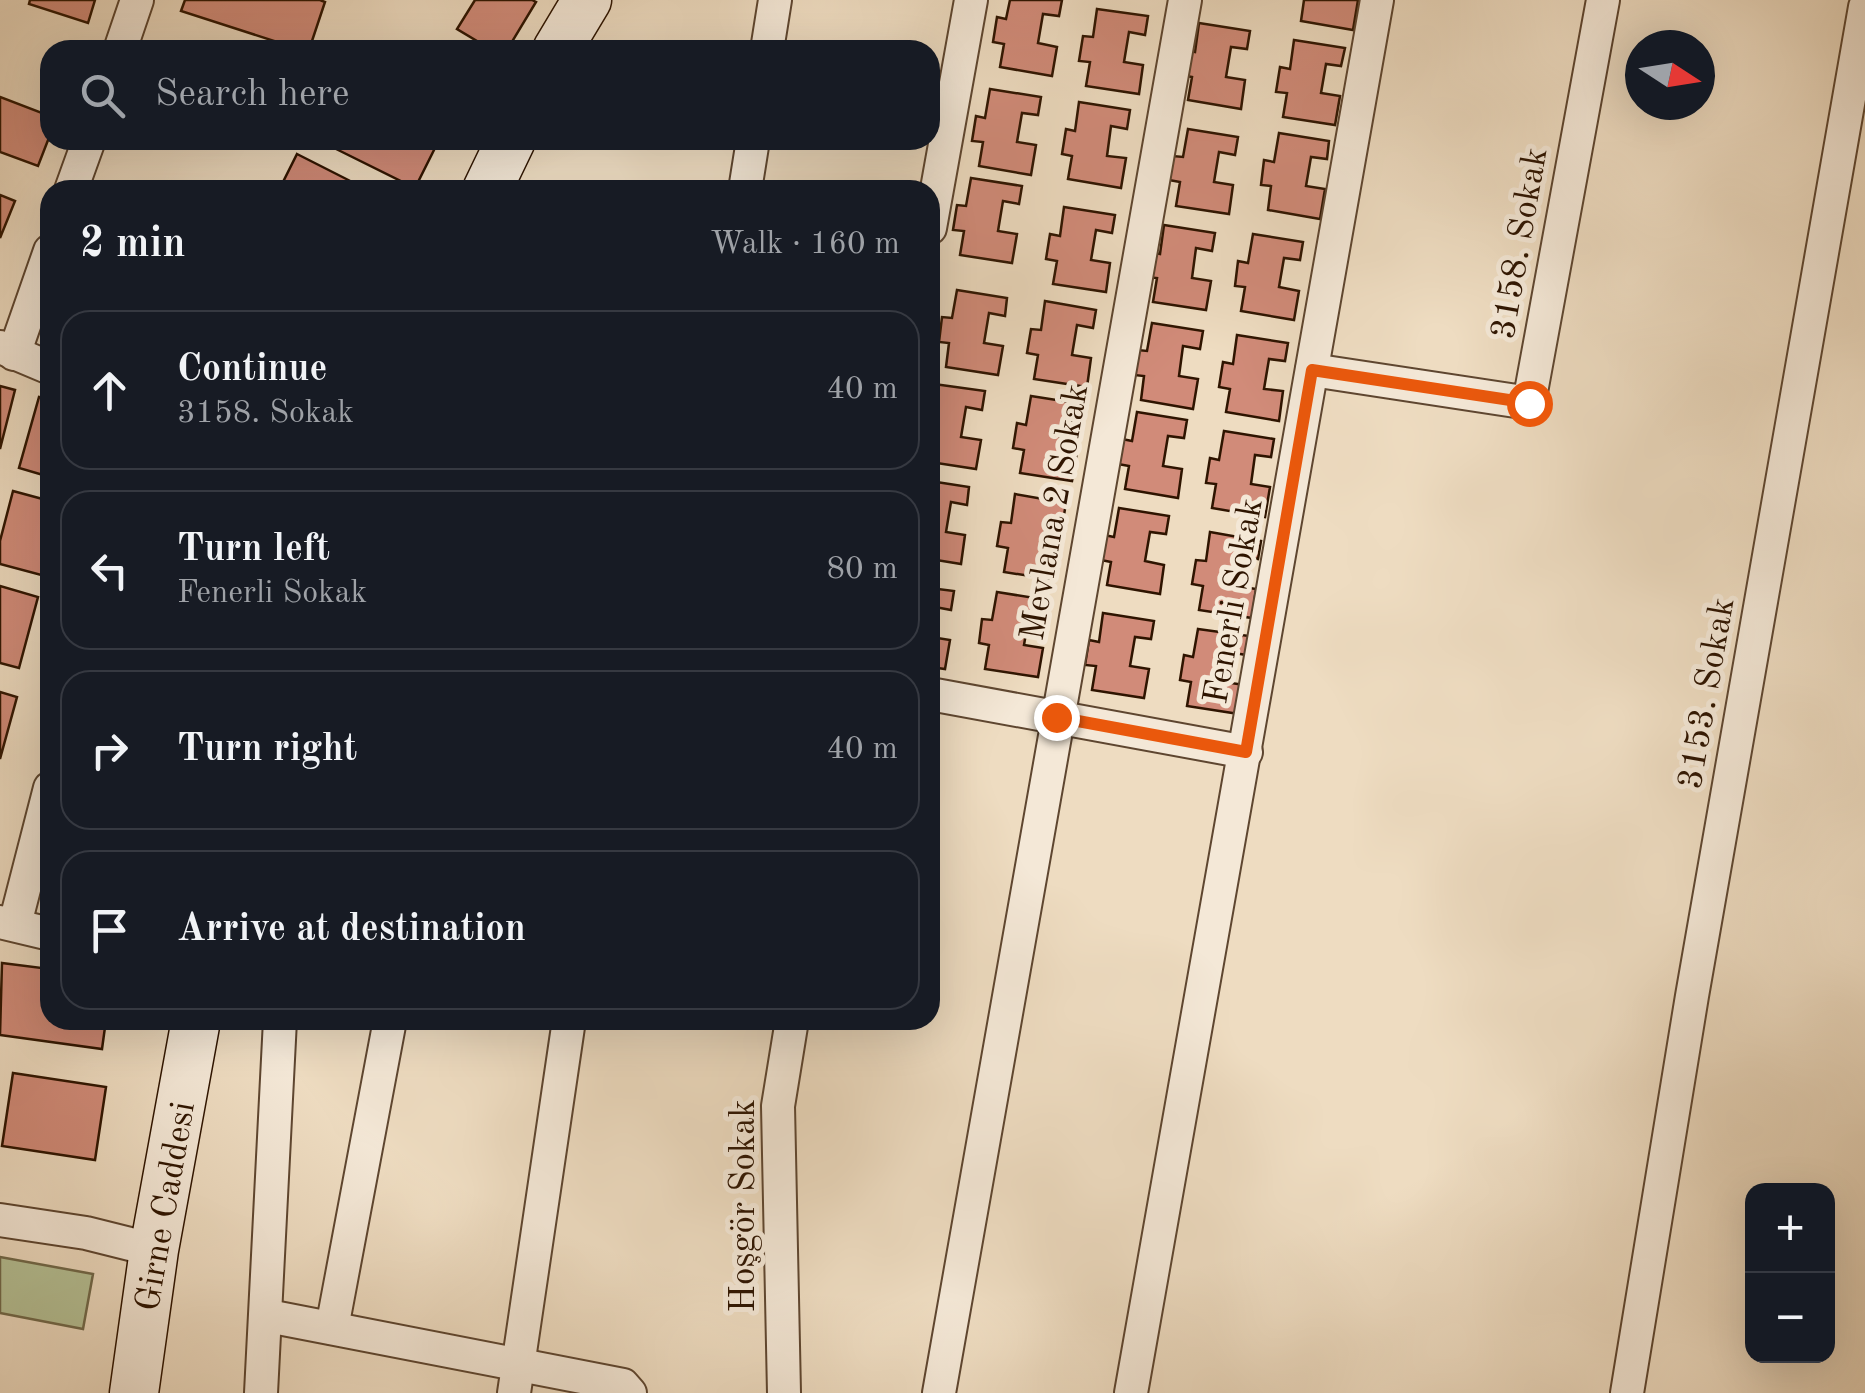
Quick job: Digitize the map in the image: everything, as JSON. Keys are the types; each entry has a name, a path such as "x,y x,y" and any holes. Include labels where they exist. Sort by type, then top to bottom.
{"street":[{"path":"123,40 137,0"},
{"path":"563,40 587,0"},
{"path":"769,40 775,0"},
{"path":"938,180 970,0"},
{"name":"Mevlana 2 Sokak","path":"939,1393 1185,0"},
{"name":"Fenerli Sokak","path":"1131,1393 1377,0"},
{"name":"3158. Sokak","path":"1312,370 1529,403 1603,0"},
{"name":"3153. Sokak","path":"1627,1393 1692,996 1865,7"},
{"path":"75,180 85,150"},
{"path":"492,180 506,150"},
{"path":"747,180 751,150"},
{"path":"40,274 7,351 40,364"},
{"path":"940,696 1246,752"},
{"path":"40,820 8,923 40,931"},
{"name":"Girne Caddesi","path":"134,1393 154,1250 194,1030"},
{"path":"261,1393 268,1316 280,1030"},
{"path":"332,1328 388,1030"},
{"path":"517,1379 568,1030"},
{"path":"771,1030 778,1106"},
{"name":"Hoşgör Sokak","path":"784,1393 778,1106 790,1030"},
{"path":"0,1220 86,1233 154,1250"},
{"path":"268,1316 332,1328 517,1379 623,1385 630,1393"}],"green space":[{"path":"0,1257 93,1274 83,1329 0,1313"}],"building":[{"path":"30,0 95,0 88,23 29,4"},
{"path":"185,0 325,2 312,40 271,40 181,11"},
{"path":"475,0 536,2 513,40 475,40 457,29"},
{"path":"1010,0 1062,0 1059,16 1043,14 1038,43 1057,47 1052,76 1000,67 1004,44 993,42 997,17 1006,19"},
{"path":"1304,0 1358,0 1353,30 1301,21"},
{"path":"1097,9 1148,16 1145,35 1129,32 1124,62 1143,65 1139,94 1086,86 1090,62 1079,61 1083,36 1093,37"},
{"path":"1199,23 1250,31 1247,49 1231,47 1226,77 1245,80 1241,109 1188,100 1192,77 1181,75 1185,50 1195,52"},
{"path":"1294,40 1345,48 1341,66 1326,64 1321,93 1340,96 1335,125 1283,117 1287,93 1276,92 1280,67 1290,69"},
{"path":"990,89 1041,97 1038,115 1022,113 1017,142 1036,145 1031,175 979,166 983,142 972,141 976,116 985,118"},
{"path":"0,97 40,112 40,150 44,150 38,166 0,152"},
{"path":"1079,102 1130,110 1127,129 1111,126 1107,156 1126,158 1121,188 1068,179 1072,156 1062,154 1066,129 1075,131"},
{"path":"1188,129 1238,137 1235,155 1219,152 1214,182 1233,185 1229,214 1176,206 1180,182 1169,180 1173,156 1183,157"},
{"path":"1279,133 1329,141 1327,159 1311,157 1306,186 1325,189 1320,219 1268,210 1271,186 1261,185 1264,160 1274,162"},
{"path":"338,150 434,150 419,180 399,180"},
{"path":"297,154 348,180 284,180"},
{"path":"971,178 1022,186 1019,204 1003,201 998,231 1017,234 1012,263 960,255 964,231 953,230 957,205 966,206"},
{"path":"0,195 15,201 0,238"},
{"path":"1064,207 1115,215 1112,233 1096,230 1091,260 1110,263 1106,292 1053,284 1057,261 1046,259 1050,234 1060,236"},
{"path":"1164,225 1215,233 1212,251 1196,248 1192,278 1211,281 1206,310 1153,302 1157,278 1146,277 1151,252 1160,254"},
{"path":"1253,234 1303,242 1300,260 1284,258 1279,287 1299,291 1294,320 1241,311 1245,287 1235,286 1238,261 1248,263"},
{"path":"957,290 1007,298 1005,316 989,313 984,343 1003,346 998,375 946,367 949,343 940,342 942,317 952,318"},
{"path":"1045,301 1096,310 1093,328 1077,325 1072,355 1091,358 1087,387 1034,379 1038,355 1027,353 1031,329 1041,330"},
{"path":"1152,323 1203,331 1200,349 1183,346 1179,376 1198,379 1193,409 1141,400 1144,376 1134,375 1138,350 1147,351"},
{"path":"1237,335 1288,343 1285,361 1269,359 1264,389 1283,391 1279,421 1226,412 1230,389 1219,387 1223,362 1233,364"},
{"path":"940,385 985,391 982,410 966,407 961,437 981,440 976,469 940,464"},
{"path":"0,386 15,390 0,449"},
{"path":"1031,396 1082,404 1079,422 1063,419 1058,449 1077,452 1072,481 1020,473 1024,450 1013,448 1017,423 1026,425"},
{"path":"39,397 40,397 40,474 19,468"},
{"path":"1137,412 1187,420 1184,438 1168,436 1163,466 1182,469 1178,498 1125,489 1129,466 1118,464 1122,439 1132,441"},
{"path":"1224,431 1274,439 1271,457 1255,455 1251,484 1270,487 1265,517 1212,508 1216,484 1206,483 1210,458 1219,460"},
{"path":"940,483 969,487 967,505 951,502 946,532 965,535 961,564 940,561"},
{"path":"13,491 40,498 40,575 0,564 0,541"},
{"path":"1015,494 1066,503 1063,521 1047,518 1042,548 1061,551 1056,580 1004,572 1008,548 997,546 1001,522 1011,523"},
{"path":"1119,508 1169,516 1166,534 1150,532 1145,561 1164,565 1160,594 1107,585 1111,562 1101,560 1104,535 1114,537"},
{"path":"1210,532 1261,541 1258,559 1242,556 1237,586 1256,589 1252,618 1199,610 1203,586 1192,584 1196,560 1206,561"},
{"path":"0,586 38,597 19,668 0,663"},
{"path":"940,589 954,591 951,610 940,608"},
{"path":"997,592 1047,600 1045,618 1029,615 1024,645 1043,648 1038,677 985,669 989,645 979,643 982,619 992,620"},
{"path":"1103,613 1154,621 1151,639 1135,637 1130,666 1149,669 1144,698 1092,690 1096,666 1085,665 1089,640 1099,642"},
{"path":"1198,629 1249,636 1246,655 1229,652 1225,682 1244,685 1239,714 1187,706 1191,682 1180,680 1184,655 1193,657"},
{"path":"940,638 950,640 945,669 940,668"},
{"path":"0,692 17,697 0,759"},
{"path":"2,963 40,968 40,1030 105,1030 102,1049 0,1035"},
{"path":"13,1073 106,1087 95,1160 2,1146"}],"route":[{"path":"1056,717 1246,752 1312,370 1529,403"}]}
